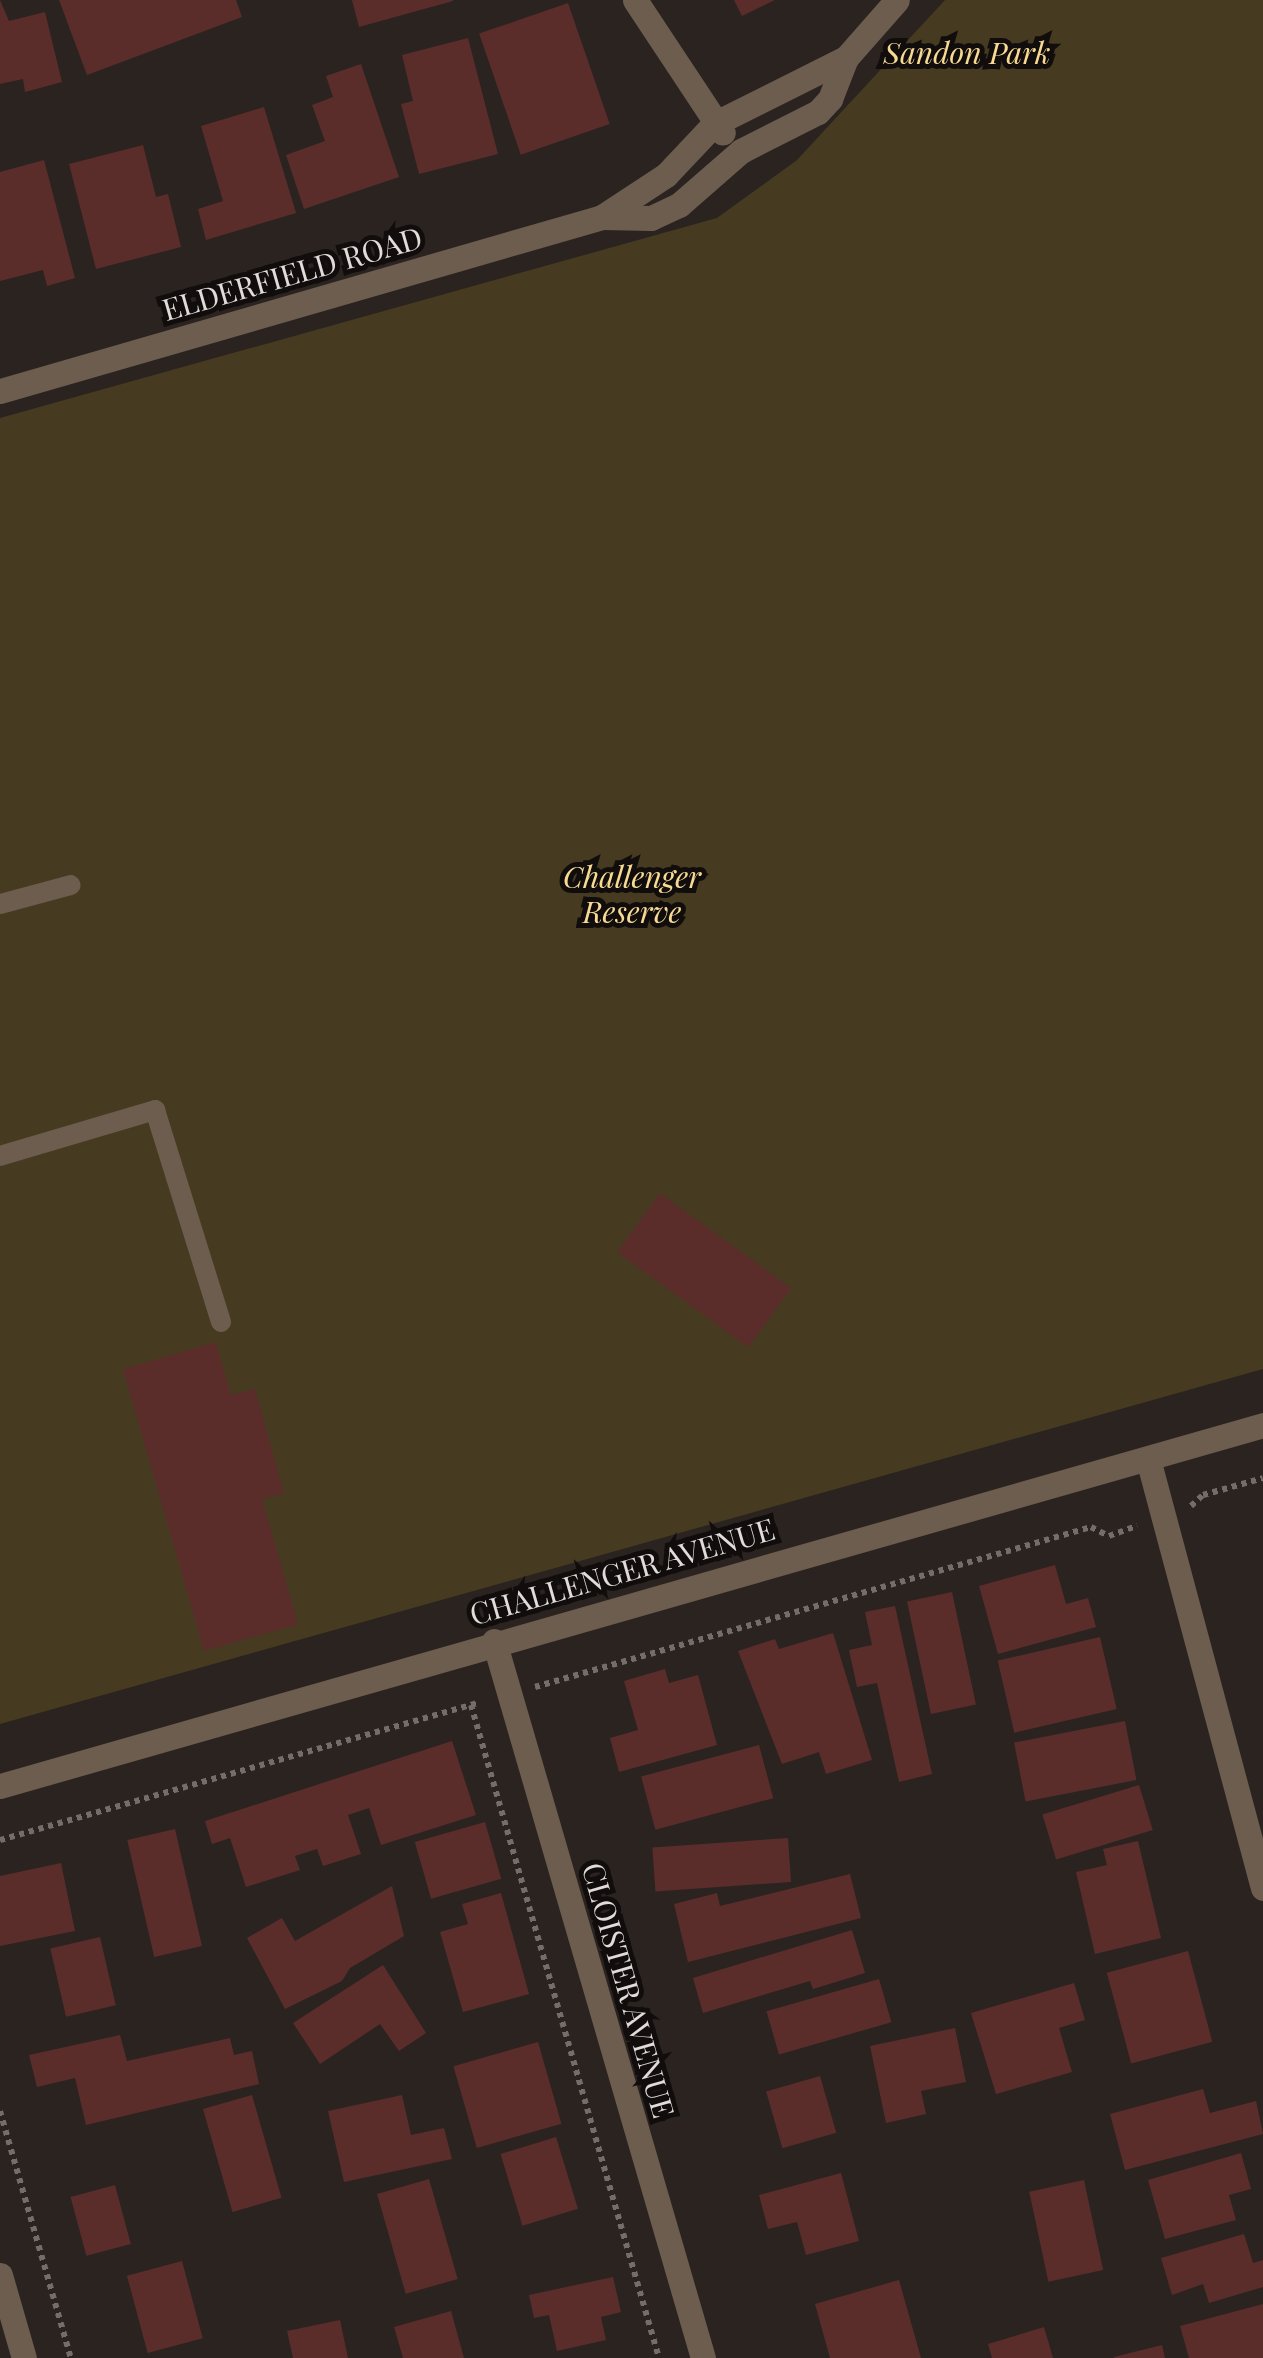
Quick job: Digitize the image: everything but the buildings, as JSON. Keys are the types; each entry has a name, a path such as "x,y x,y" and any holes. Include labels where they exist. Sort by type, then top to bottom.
{"street":[{"path":"635,0 714,124 741,151"},
{"name":"ELDERFIELD ROAD","path":"602,217 651,218 679,205 741,151 818,112 830,100 846,58 897,0"},
{"name":"ELDERFIELD ROAD","path":"0,391 602,217 666,175 714,124 846,58"},
{"name":"CHALLENGER AVENUE","path":"0,1786 494,1641 1263,1426"},
{"path":"1148,1458 1263,1888"},
{"name":"CLOISTER AVENUE","path":"494,1641 702,2358"},
{"path":"0,2275 24,2358"}],"lane":[{"path":"0,904 71,885"},
{"path":"0,1156 154,1110 221,1322"}],"path":[{"path":"0,1840 1091,1528 1109,1536 1164,1517 1202,1496 1263,1478"},
{"path":"471,1705 660,2358"},
{"path":"0,2111 71,2358"}],"green space":[{"name":"Challenger Reserve","path":"945,0 1263,0 1263,1369 0,1724 0,418 717,218 797,160"}],"park label":[{"name":"Sandon Park","path":"967,52"}]}
